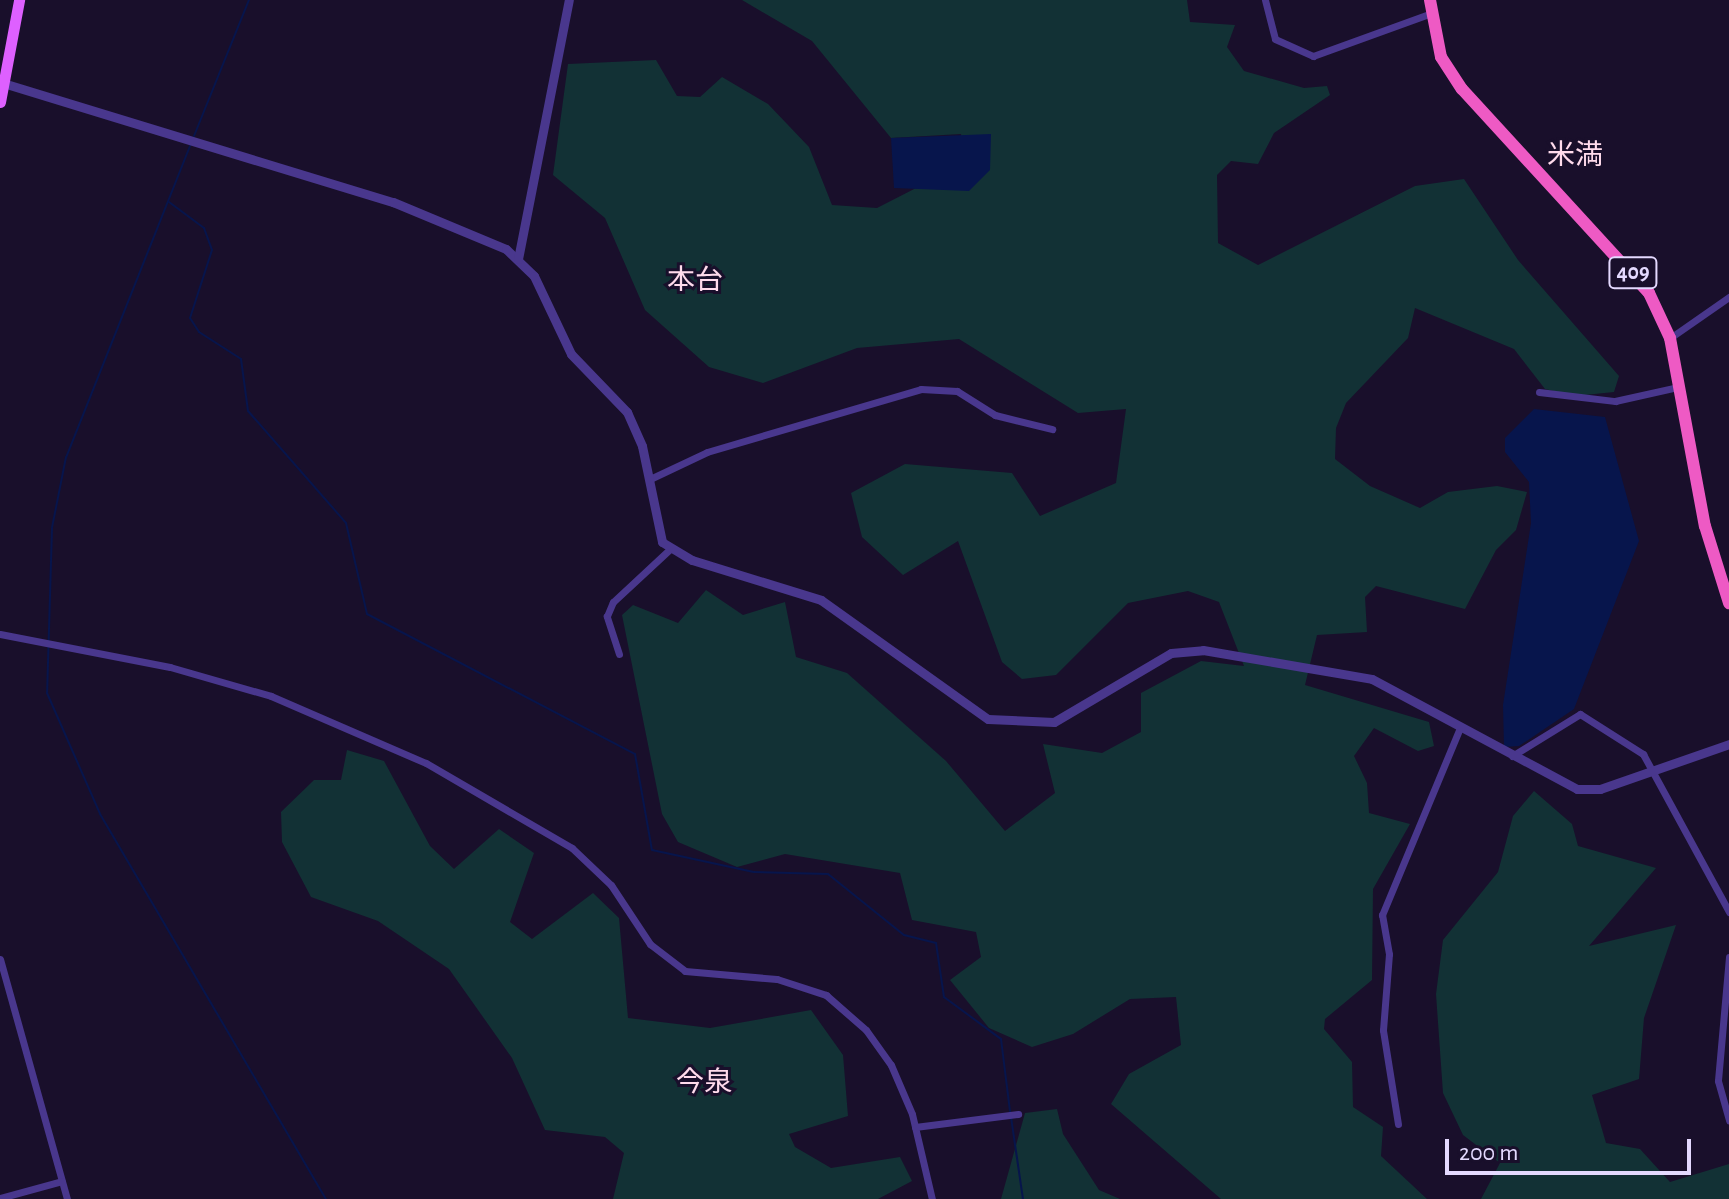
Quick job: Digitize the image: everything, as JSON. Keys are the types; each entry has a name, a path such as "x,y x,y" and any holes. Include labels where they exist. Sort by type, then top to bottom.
{"highway":[{"name":"409","path":"1431,6 1441,57 1462,89 1614,249 1649,293 1670,338 1705,526 1729,603"}],"main road":[{"path":"0,102 3,57 19,0"}],"street":[{"path":"518,259 569,0"},
{"path":"1265,0 1275,39 1313,56 1431,6"},
{"path":"3,83 182,134 413,209 518,259 542,290 571,354 627,412 650,479 656,531 670,549 821,600 988,719 1054,722 1171,653 1203,650 1347,670 1577,789 1600,789 1653,766 1729,744"},
{"path":"1670,338 1729,297"},
{"path":"1539,392 1615,401 1678,387"},
{"path":"650,479 707,452 921,389 957,391 995,415 1052,429"},
{"path":"619,654 607,616 613,602 670,549"},
{"path":"0,634 170,667 271,696 453,777 572,848 611,885 650,944 678,967 706,978 777,979 845,1010 891,1065 915,1127 932,1199"},
{"path":"1512,756 1580,714 1653,766 1729,912"},
{"path":"1398,1124 1383,1030 1389,954 1382,915 1460,728"},
{"path":"1729,957 1718,1081 1729,1120"},
{"path":"0,959 67,1199"},
{"path":"915,1127 1018,1114"},
{"path":"0,1198 62,1181"}],"green space":[{"path":"742,0 1187,0 1190,22 1235,25 1227,47 1244,71 1304,88 1327,86 1330,95 1274,133 1258,164 1231,161 1217,175 1218,243 1258,265 1415,186 1464,179 1518,260 1619,376 1614,392 1575,396 1545,389 1514,349 1415,308 1408,338 1346,403 1336,428 1335,459 1370,486 1420,508 1448,492 1497,486 1527,492 1516,530 1496,550 1465,609 1376,586 1365,597 1367,632 1317,635 1305,685 1429,722 1434,746 1418,751 1374,728 1354,756 1367,783 1369,813 1410,824 1373,889 1372,980 1325,1019 1324,1029 1352,1062 1353,1107 1383,1127 1381,1156 1427,1199 1221,1199 1111,1104 1129,1074 1181,1045 1176,997 1130,999 1073,1034 1032,1047 989,1028 950,980 981,957 976,932 912,920 900,873 785,854 737,867 678,842 662,814 622,615 633,605 678,623 706,590 743,615 785,602 796,657 847,673 946,761 1005,831 1055,793 1043,744 1102,753 1141,732 1141,693 1201,661 1244,666 1219,602 1188,591 1128,603 1056,675 1022,679 1002,662 958,541 903,575 862,537 851,493 905,464 1012,473 1040,516 1116,483 1126,409 1078,413 959,339 857,348 763,383 709,367 645,310 605,218 553,175 568,64 656,60 677,96 700,97 722,77 768,104 809,147 832,205 877,208 920,186 968,190 961,134 891,138 812,41"},
{"path":"347,750 384,761 430,846 454,869 499,829 534,853 510,922 532,939 593,893 619,918 628,1018 710,1028 811,1010 843,1055 848,1116 789,1134 795,1147 831,1168 900,1157 912,1181 878,1199 613,1199 624,1153 605,1137 545,1130 512,1058 449,969 378,921 311,897 282,842 281,812 314,780 341,780"},
{"path":"1534,791 1572,824 1578,846 1656,868 1589,946 1676,925 1644,1018 1639,1079 1592,1095 1606,1143 1640,1149 1670,1182 1729,1164 1729,1199 1481,1199 1500,1163 1463,1135 1443,1093 1436,994 1443,940 1498,872 1513,816"},
{"path":"1057,1109 1063,1134 1099,1190 1120,1199 1001,1199 1025,1113"}],"shaded area":[{"path":"991,134 990,170 969,191 894,188 891,138"},
{"path":"1534,409 1605,417 1639,541 1574,709 1519,746 1504,747 1503,705 1531,523 1529,482 1505,452 1505,438"}],"waterway":[{"path":"194,136 249,0"},
{"path":"190,146 66,457 52,528 47,693 100,814 326,1199"},
{"path":"169,202 204,228 212,250 190,318 199,332 241,359 248,411 346,523 367,614 635,754 652,850 754,872 828,874 904,935 936,943 944,997 1001,1039 1010,1111"},
{"path":"1011,1117 1023,1199"}],"district":[{"name":"米満","path":"1575,156"},
{"name":"本台","path":"695,281"},
{"name":"今泉","path":"704,1083"}]}
